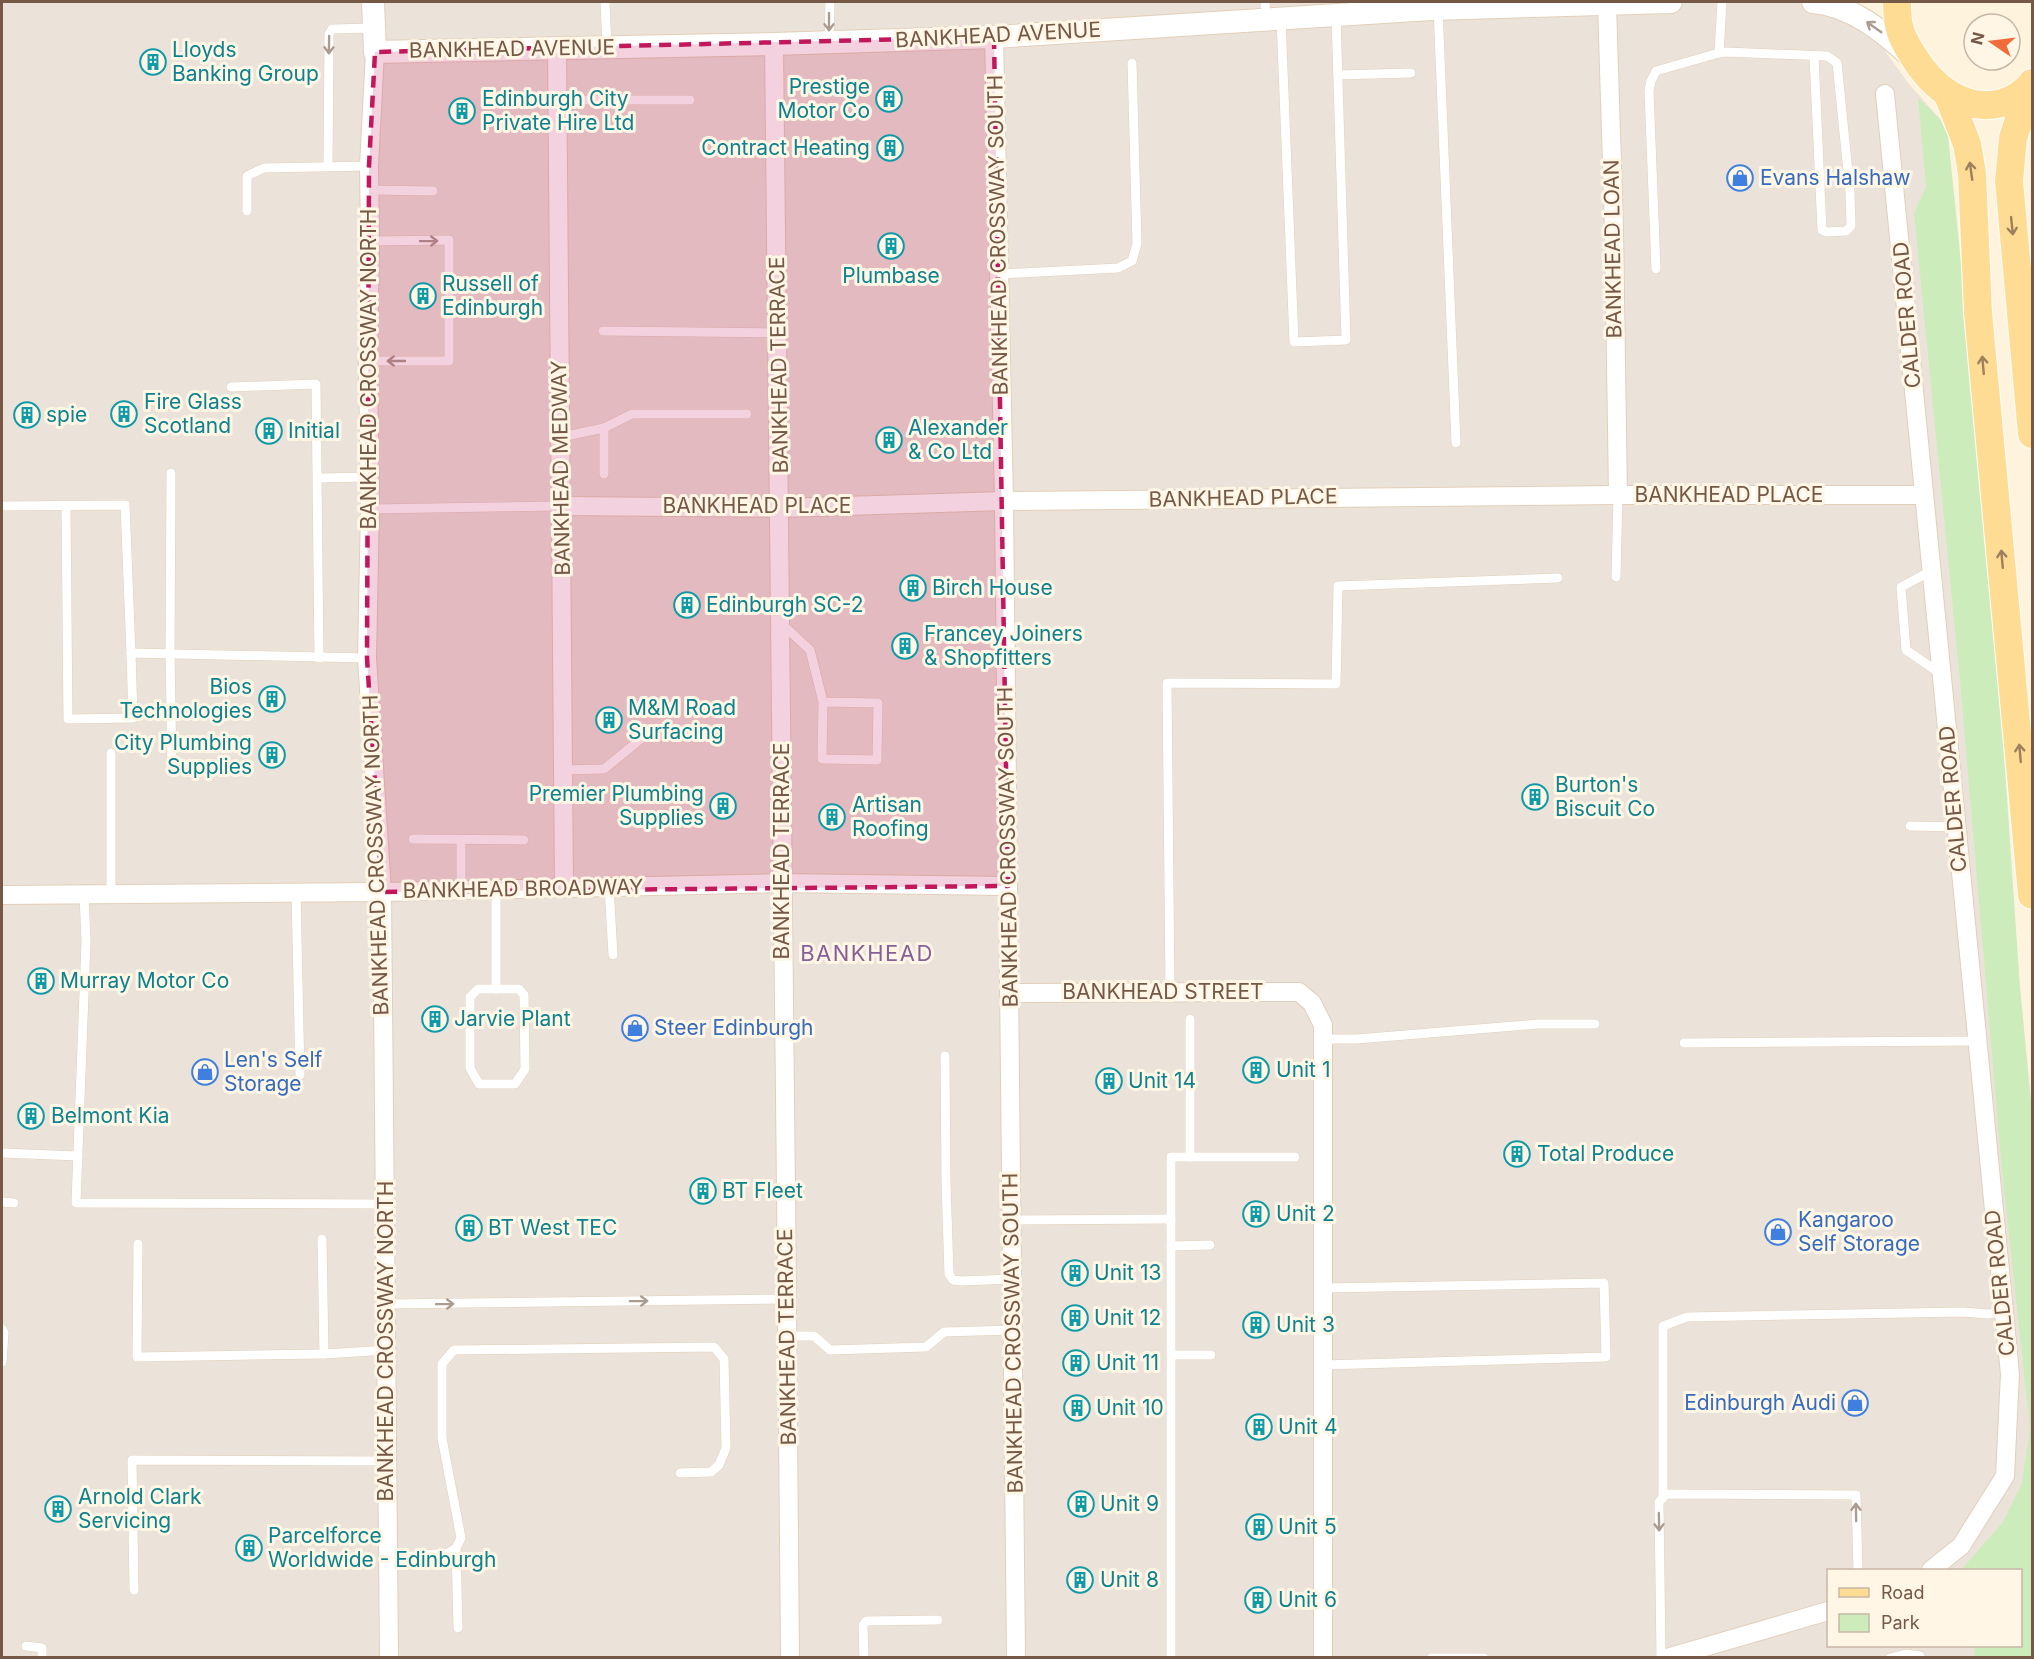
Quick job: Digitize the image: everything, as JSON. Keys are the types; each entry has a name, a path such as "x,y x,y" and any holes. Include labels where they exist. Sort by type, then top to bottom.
{"main road":[{"path":"1897,2 1900,32 1917,62 1930,79 1948,95 1976,105 1992,106 2007,102 2031,85"},
{"path":"2031,85 2013,138 2009,181 2032,434"},
{"path":"1948,95 1967,144 1972,173 1978,312 2032,895"}],"street":[{"path":"373,2 375,52"},
{"name":"BANKHEAD AVENUE","path":"375,52 994,37 1271,13 1336,15 1438,8 1671,2"},
{"path":"1823,2 1865,21 1917,62"},
{"name":"BANKHEAD LOAN","path":"1606,4 1614,230 1618,495"},
{"name":"BANKHEAD CROSSWAY SOUTH","path":"994,37 1004,501 1016,1658"},
{"name":"BANKHEAD TERRACE","path":"774,44 781,508 782,883 790,1658"},
{"name":"BANKHEAD MEDWAY","path":"557,49 564,888"},
{"name":"BANKHEAD CROSSWAY NORTH","path":"375,52 369,166 370,509 367,658 382,892 389,1658"},
{"name":"CALDER ROAD","path":"1885,94 2010,1374 2005,1476 1960,1546 1932,1569"},
{"name":"BANKHEAD PLACE","path":"561,506 781,508 1004,501 1618,495 1924,495"},
{"name":"BANKHEAD BROADWAY","path":"2,895 382,892 782,883 1008,886"},
{"name":"BANKHEAD STREET","path":"1010,993 1299,992 1311,1003 1323,1025 1323,1039"},
{"path":"1323,1039 1323,1658"},
{"path":"1666,1658 1827,1611"}],"lane":[{"path":"605,2 607,47"},
{"path":"829,42 830,2"},
{"path":"1719,53 1722,2"},
{"path":"1438,8 1456,443"},
{"path":"1271,13 1294,342 1346,340 1336,15"},
{"path":"327,166 329,34 332,29 374,28"},
{"path":"1656,270 1649,91 1651,81 1656,71 1719,53 1827,56 1838,63 1851,226 1846,231 1822,230 1814,56"},
{"path":"1000,274 1118,268 1132,261 1137,244 1132,63"},
{"path":"1338,75 1411,73"},
{"path":"558,100 690,100"},
{"path":"247,211 247,176 264,168 369,166"},
{"path":"369,190 433,191"},
{"path":"368,361 449,362 449,240 370,241"},
{"path":"603,331 778,333"},
{"path":"231,387 316,384 319,658"},
{"path":"561,437 604,428 632,414 747,414"},
{"path":"604,428 604,474"},
{"path":"171,473 172,770"},
{"path":"318,478 369,477"},
{"path":"1616,576 1618,495"},
{"path":"2,506 125,505 133,718 68,719 66,506"},
{"path":"370,509 561,506"},
{"path":"1931,571 1901,587 1906,650 1941,674"},
{"path":"1170,992 1167,683 1336,684 1338,586 1558,578"},
{"path":"781,623 810,650 824,702 822,759 877,760 878,703 824,702"},
{"path":"131,653 367,658"},
{"path":"563,770 604,769 647,734"},
{"path":"111,753 111,894"},
{"path":"1910,826 1956,827"},
{"path":"413,839 524,840"},
{"path":"461,840 461,890"},
{"path":"609,887 613,955"},
{"path":"496,890 496,989"},
{"path":"296,893 300,1075"},
{"path":"84,894 86,942 76,1203 385,1204"},
{"path":"478,989 496,989 519,989 524,995 525,1069 515,1084 479,1084 470,1068 470,997 478,989"},
{"path":"1190,1019 1190,1157"},
{"path":"1323,1039 1538,1024 1595,1024"},
{"path":"1684,1044 1977,1041"},
{"path":"945,1056 949,1274 953,1280 961,1281 1013,1279"},
{"path":"2,1153 78,1156"},
{"path":"1171,1658 1171,1157 1295,1157"},
{"path":"2,1202 14,1203"},
{"path":"1012,1220 1171,1219"},
{"path":"322,1239 324,1354"},
{"path":"138,1244 137,1358 324,1354 387,1350"},
{"path":"1171,1246 1210,1245"},
{"path":"1323,1288 1604,1283 1606,1357 1323,1365"},
{"path":"386,1304 786,1299"},
{"path":"1663,1498 1663,1326 1687,1317 2003,1312"},
{"path":"2,1329 4,1333 2,1362"},
{"path":"787,1336 814,1336 830,1350 926,1347 944,1332 1013,1330"},
{"path":"458,1628 456,1548 461,1538 442,1438 442,1364 454,1350 714,1347 724,1359 726,1448 719,1465 711,1472 680,1473"},
{"path":"1172,1355 1211,1355"},
{"path":"134,1590 132,1460 387,1461"},
{"path":"1661,1658 1659,1502 1666,1494 1856,1495 1858,1569"},
{"path":"388,1558 448,1553 456,1548"},
{"path":"864,1658 862,1625 866,1621 938,1620"},
{"path":"26,1646 42,1648 42,1658"},
{"path":"1890,1658 1906,1654 1920,1656 1920,1658"},
{"path":"1431,1658 1484,1658"}],"highlighted area":[{"path":"994,37 1008,886 382,892 367,658 369,166 375,52"}],"shaded area":[{"path":"2,2 1820,2 1882,47 1909,84 1940,119 1948,136 2032,1113 2032,1657 2,1657"}],"green space":[{"path":"1918,98 1940,119 1948,136 1989,534 2020,988 2032,1113 2032,1657 1975,1657 1974,1647 2022,1647 2022,1569 1962,1569 2003,1522 2022,1483 2030,1428 2002,1171 1960,681 1914,213 1926,187"}],"place":[{"name":"Lloyds Banking Group","path":"153,62"},
{"name":"Prestige Motor Co","path":"889,99"},
{"name":"Edinburgh City Private Hire Ltd","path":"462,111"},
{"name":"Contract Heating","path":"890,148"},
{"name":"Evans Halshaw","path":"1740,178"},
{"name":"Plumbase","path":"891,246"},
{"name":"Russell of Edinburgh","path":"423,296"},
{"name":"Fire Glass Scotland","path":"124,414"},
{"name":"spie","path":"27,415"},
{"name":"Initial","path":"269,431"},
{"name":"Alexander & Co Ltd","path":"889,440"},
{"name":"Birch House","path":"913,588"},
{"name":"Edinburgh SC-2","path":"687,605"},
{"name":"Francey Joiners & Shopfitters","path":"905,646"},
{"name":"Bios Technologies","path":"272,699"},
{"name":"M&M Road Surfacing","path":"609,720"},
{"name":"City Plumbing Supplies","path":"272,755"},
{"name":"Burton's Biscuit Co","path":"1535,797"},
{"name":"Premier Plumbing Supplies","path":"723,806"},
{"name":"Artisan Roofing","path":"832,817"},
{"name":"Murray Motor Co","path":"41,981"},
{"name":"Jarvie Plant","path":"435,1019"},
{"name":"Steer Edinburgh","path":"635,1028"},
{"name":"Unit 1","path":"1256,1070"},
{"name":"Len's Self Storage","path":"205,1072"},
{"name":"Unit 14","path":"1109,1081"},
{"name":"Belmont Kia","path":"31,1116"},
{"name":"Total Produce","path":"1517,1154"},
{"name":"BT Fleet","path":"703,1191"},
{"name":"Unit 2","path":"1256,1214"},
{"name":"BT West TEC","path":"469,1228"},
{"name":"Kangaroo Self Storage","path":"1778,1232"},
{"name":"Unit 13","path":"1075,1273"},
{"name":"Unit 12","path":"1075,1318"},
{"name":"Unit 3","path":"1256,1325"},
{"name":"Unit 11","path":"1076,1363"},
{"name":"Edinburgh Audi","path":"1855,1403"},
{"name":"Unit 10","path":"1077,1408"},
{"name":"Unit 4","path":"1259,1427"},
{"name":"Unit 9","path":"1081,1504"},
{"name":"Arnold Clark Servicing","path":"58,1509"},
{"name":"Unit 5","path":"1259,1527"},
{"name":"Parcelforce Worldwide - Edinburgh","path":"249,1548"},
{"name":"Unit 8","path":"1080,1580"},
{"name":"Unit 6","path":"1258,1600"}],"district":[{"name":"BANKHEAD","path":"867,953"}]}
